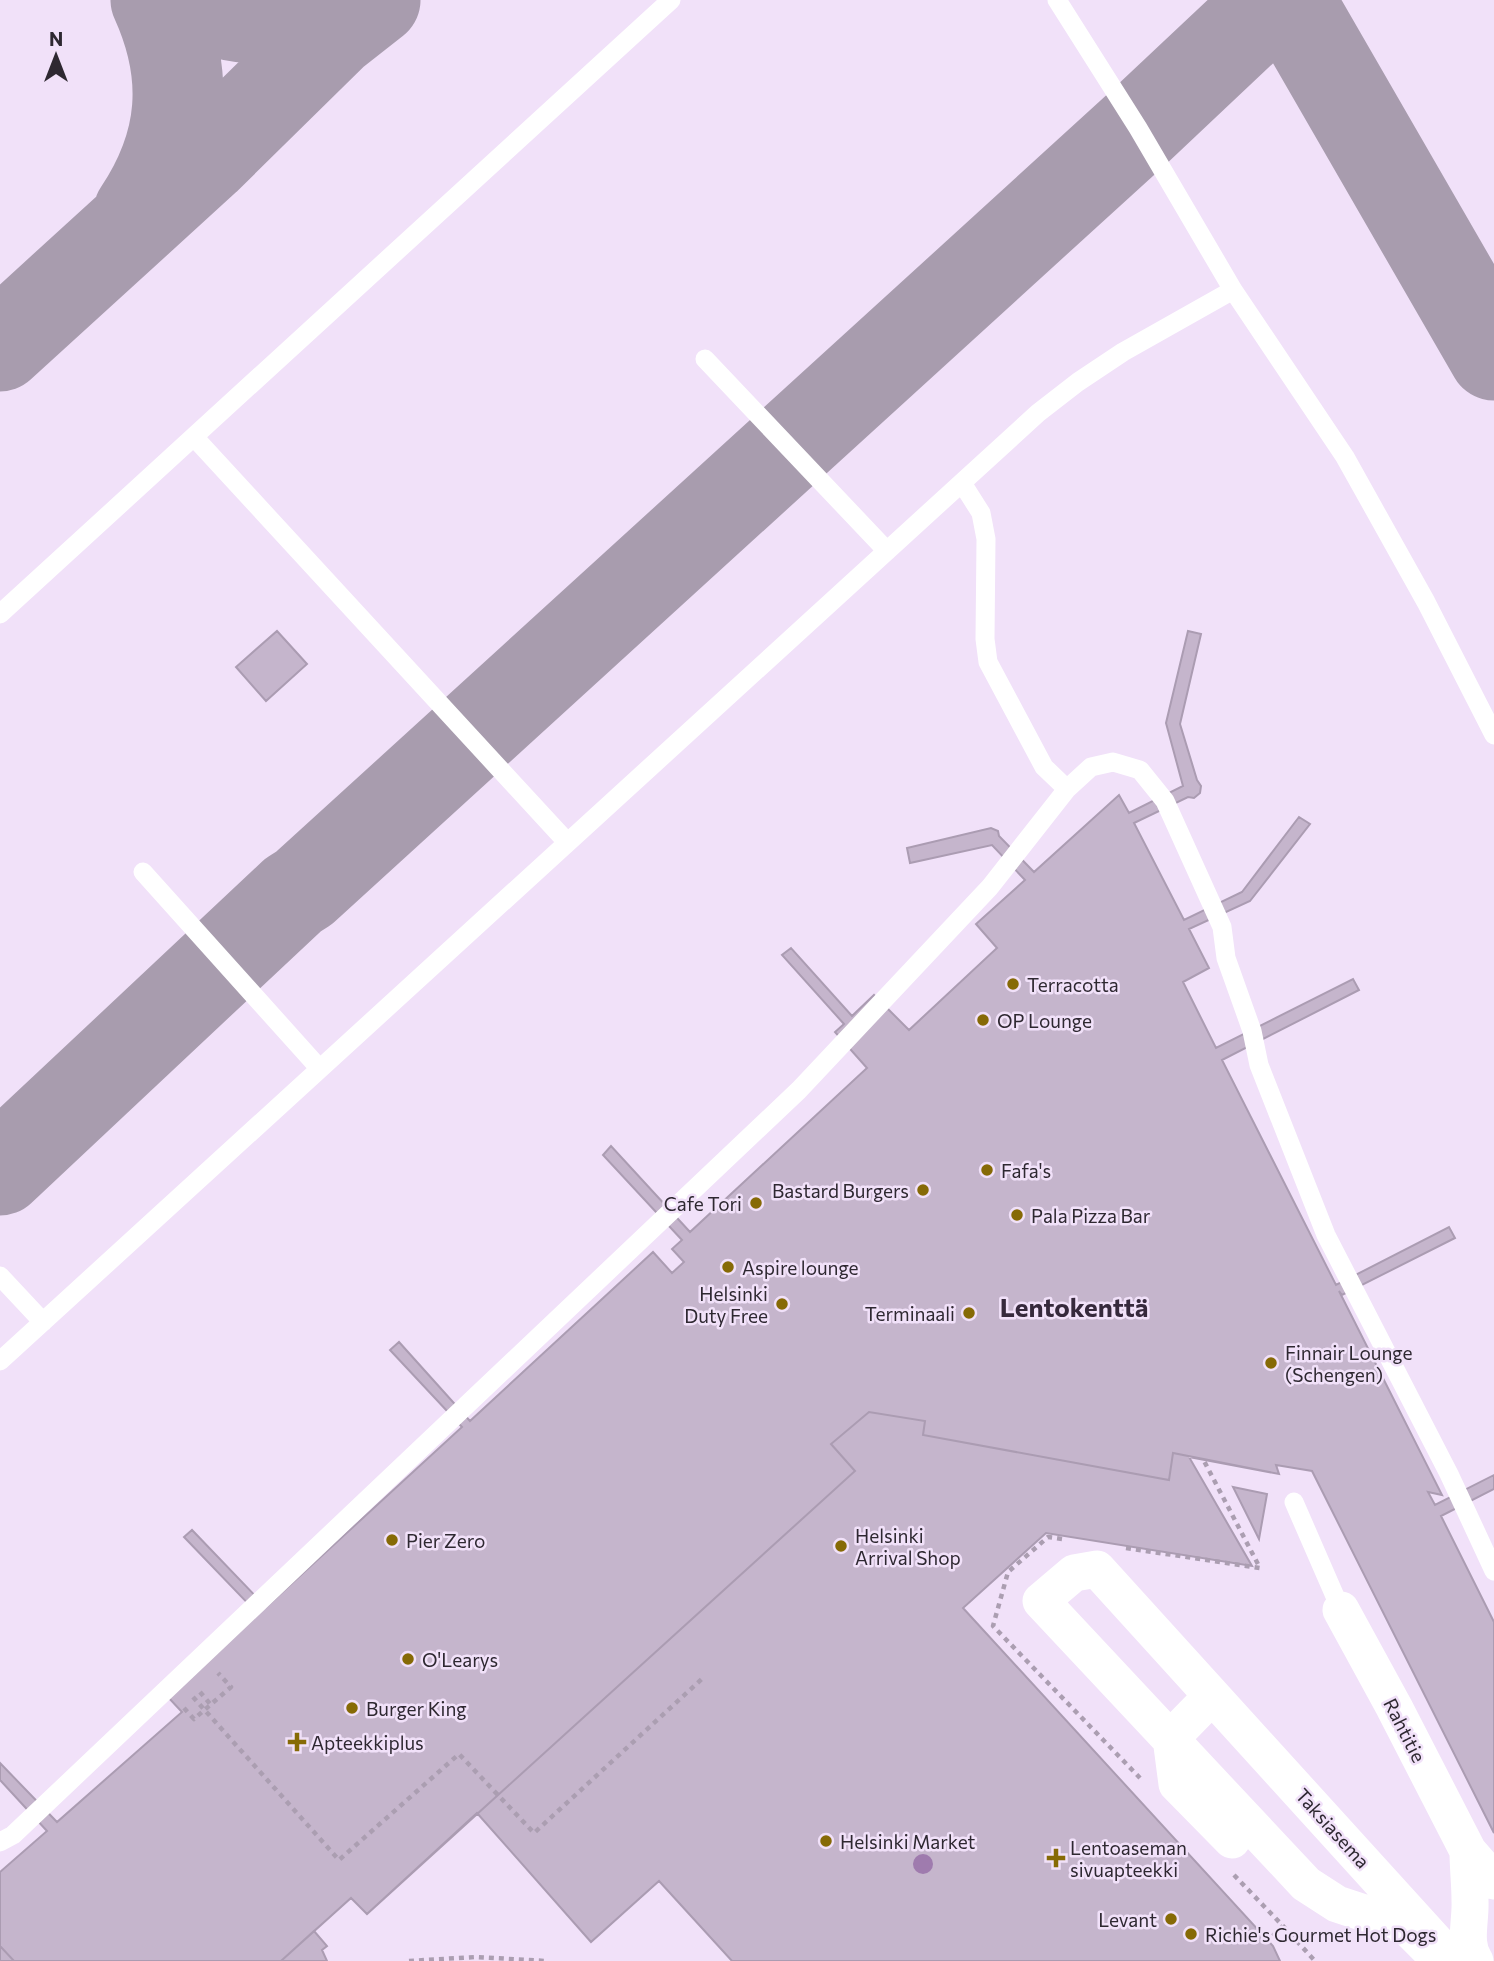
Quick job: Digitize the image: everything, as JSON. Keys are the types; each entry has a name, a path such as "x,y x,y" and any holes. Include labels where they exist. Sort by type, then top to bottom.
{"street":[{"name":"Taksiasema","path":"1408,1927 1337,1904 1306,1884 1193,1716 1097,1569 1067,1579 1041,1601 1193,1716 1454,1961"},
{"name":"Rahtitie","path":"1341,1610 1468,1851 1494,1881"},
{"name":"Taksiasema","path":"1193,1716 1365,1911"},
{"name":"Taksiasema","path":"1193,1716 1441,1961"},
{"name":"Rahtitie","path":"1468,1851 1471,1902 1468,1937 1470,1953 1475,1961"}],"lane":[{"path":"0,614 671,0"},
{"path":"1057,0 1138,128 1233,290 1345,457 1426,602 1494,735"},
{"path":"0,1361 1038,413 1123,352 1233,290"},
{"path":"705,359 887,551"},
{"path":"194,437 567,842"},
{"path":"962,482 981,513 986,539 985,639 988,662 1044,767 1067,789"},
{"path":"0,1842 13,1835 799,1090 990,887 1067,789 1091,767 1113,762 1140,770 1165,801 1222,927 1226,958 1252,1031 1259,1066 1326,1235 1449,1474 1494,1571"},
{"path":"143,872 320,1069"},
{"path":"0,1276 43,1322"},
{"path":"1294,1502 1341,1610"}],"path":[{"path":"189,1693 339,1860 459,1754 534,1833 704,1676"},
{"path":"185,1709 194,1719 230,1687"},
{"path":"1283,1926 1315,1961"},
{"path":"409,1961 475,1957 546,1961"}],"building":[{"path":"277,631 307,664 266,701 236,667"},
{"name":"Terminaali","path":"1188,631 1201,634 1180,724 1201,786 1200,793 1134,823 1184,920 1242,892 1299,817 1310,824 1250,901 1189,929 1209,968 1183,982 1216,1048 1353,979 1359,990 1222,1060 1336,1285 1449,1227 1455,1238 1342,1295 1339,1291 1442,1495 1428,1492 1435,1505 1494,1475 1494,1489 1441,1516 1494,1622 1494,1833 1312,1471 1276,1465 1279,1474 1173,1453 1169,1480 923,1435 925,1421 869,1412 831,1444 855,1471 367,1914 351,1898 281,1961 14,1961 0,1946 0,1872 47,1831 0,1780 0,1763 57,1822 182,1712 167,1696 258,1614 184,1537 192,1530 266,1607 462,1427 390,1350 399,1342 470,1421 653,1252 672,1273 684,1262 672,1249 682,1240 603,1155 611,1146 690,1232 867,1068 835,1032 844,1024 782,955 791,948 852,1016 874,995 909,1030 997,948 976,924 1025,880 992,845 910,863 907,848 991,828 998,831 999,836 1034,872 1119,795 1129,813 1183,786 1166,723"},
{"name":"Terminaali","path":"1188,631 1201,634 1180,724 1201,786 1200,793 1134,823 1184,920 1242,892 1299,817 1310,824 1250,901 1189,929 1209,968 1183,982 1216,1048 1353,979 1359,990 1222,1060 1336,1285 1449,1227 1455,1238 1342,1295 1339,1291 1442,1495 1428,1492 1435,1505 1494,1475 1494,1489 1441,1516 1494,1622 1494,1833 1312,1471 1276,1465 1279,1474 1189,1457 1252,1566 1046,1533 963,1608 1273,1946 1280,1961 732,1961 659,1881 591,1942 477,1813 367,1914 351,1898 314,1931 327,1946 322,1950 327,1961 0,1961 0,1872 47,1831 0,1780 0,1763 57,1822 182,1712 167,1696 258,1614 184,1537 192,1530 266,1607 462,1427 390,1350 399,1342 470,1421 653,1252 672,1273 684,1262 672,1249 682,1240 603,1155 611,1146 690,1232 867,1068 835,1032 844,1024 782,955 791,948 852,1016 874,995 909,1030 997,948 976,924 1025,880 992,845 910,863 907,848 991,828 998,831 999,836 1034,872 1119,795 1129,813 1183,786 1166,723"},
{"path":"1233,1487 1267,1494 1259,1539"},
{"path":"314,1931 327,1946 322,1950 327,1961 281,1961"}],"taxiway":[{"path":"139,212 166,160 174,134 177,108 178,82 174,55 156,0"},
{"path":"184,0 229,14 275,19 321,14 366,0"},
{"path":"0,346 205,159 333,33 375,0"},
{"path":"0,1170 293,895 304,888 1138,128 1274,0"},
{"path":"1289,0 1494,355"}],"place":[{"name":"Terracotta","path":"1013,984"},
{"name":"OP Lounge","path":"983,1020"},
{"name":"Fafa's","path":"987,1170"},
{"name":"Bastard Burgers","path":"923,1190"},
{"name":"Cafe Tori","path":"756,1203"},
{"name":"Pala Pizza Bar","path":"1017,1215"},
{"name":"Aspire lounge","path":"728,1267"},
{"name":"Helsinki Duty Free","path":"782,1304"},
{"name":"Terminaali","path":"969,1313"},
{"name":"Finnair Lounge (Schengen)","path":"1271,1363"},
{"name":"Pier Zero","path":"392,1540"},
{"name":"Helsinki Arrival Shop","path":"841,1546"},
{"name":"O'Learys","path":"408,1659"},
{"name":"Burger King","path":"352,1708"},
{"name":"Apteekkiplus","path":"297,1742"},
{"name":"Helsinki Market","path":"826,1841"},
{"name":"Lentoaseman sivuapteekki","path":"1056,1858"},
{"name":"Levant","path":"1171,1919"},
{"name":"Richie's Gourmet Hot Dogs","path":"1191,1934"}],"district":[{"name":"Lentokenttä","path":"1074,1306"}]}
